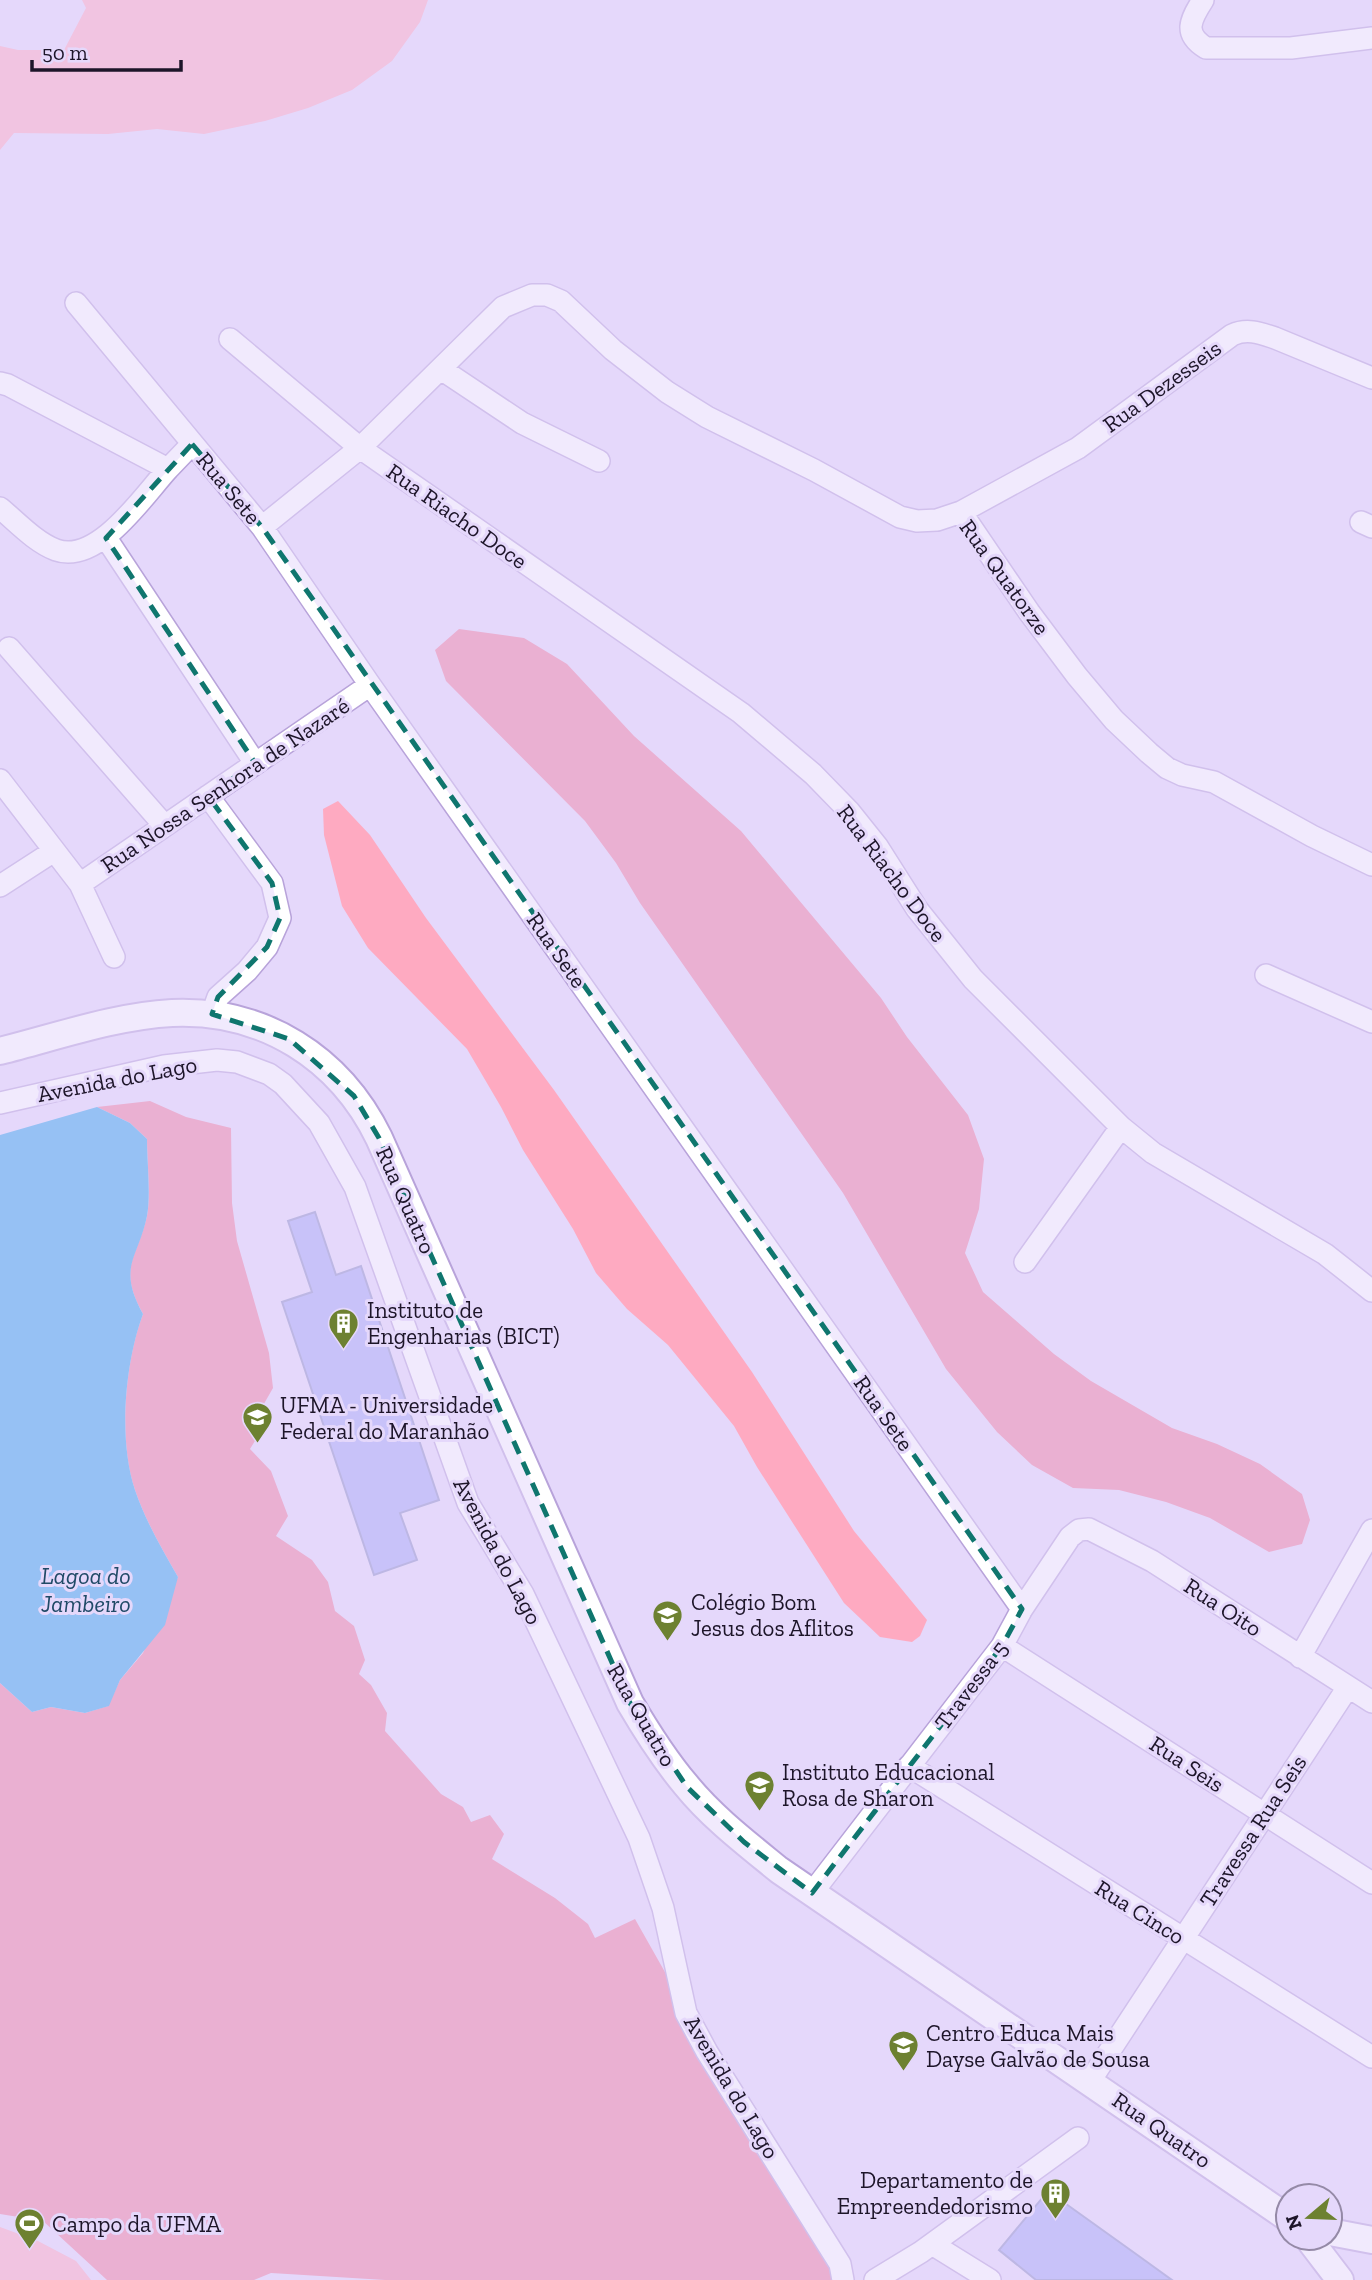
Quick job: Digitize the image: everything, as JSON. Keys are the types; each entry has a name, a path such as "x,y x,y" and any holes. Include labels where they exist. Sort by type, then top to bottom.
{"main road":[{"name":"Rua Quatro","path":"0,1051 124,1020 172,1013 212,1014 264,1028 289,1039 333,1072 355,1096 368,1116 612,1666 647,1732 687,1787 716,1816 779,1870 1274,2208"},
{"path":"1344,2235 1372,2240"},
{"path":"1319,2252 1340,2280"}],"street":[{"path":"1195,3 1190,25 1191,34 1206,48 1291,48 1372,38"},
{"name":"Rua Quatorze","path":"441,369 503,307 532,295 547,295 561,301 613,350 667,393 707,417 814,470 900,517 917,521 937,520 961,512 1029,612 1077,676 1114,720 1149,753 1167,768 1182,775 1214,782 1312,836 1372,865"},
{"name":"Rua Sete","path":"76,303 262,527 370,685 1021,1609"},
{"name":"Rua Dezesseis","path":"961,512 1078,448 1239,332 1259,332 1371,376"},
{"name":"Rua Riacho Doce","path":"230,339 360,448 741,713 813,774 849,811 870,837 917,909 973,979 1121,1127 1153,1153 1325,1254 1372,1291"},
{"path":"262,527 360,448 441,369 522,423 599,461"},
{"path":"0,383 168,468"},
{"path":"0,508 43,544 59,551 73,553 84,550 106,538 192,444"},
{"path":"106,538 255,764"},
{"path":"9,648 164,825"},
{"name":"Rua Nossa Senhora de Nazaré","path":"80,884 370,685"},
{"path":"0,780 80,884 114,957"},
{"path":"208,796 272,883 280,918 267,947 247,971 218,997 212,1014"},
{"path":"0,886 54,851"},
{"path":"1266,975 1372,1022"},
{"name":"Avenida do Lago","path":"0,1103 164,1066 217,1060 237,1062 269,1074 283,1084 319,1123 355,1187 468,1503 523,1594 639,1838 663,1908 690,2022 840,2264 843,2280"},
{"path":"1025,1262 1121,1127"},
{"name":"Rua Oito","path":"1070,1537 1079,1530 1099,1532 1152,1561 1372,1702"},
{"path":"1300,1657 1372,1530"},
{"name":"Travessa 5","path":"813,1893 1002,1646 1021,1609 1070,1537"},
{"name":"Rua Seis","path":"1002,1646 1372,1883"},
{"name":"Travessa Rua Seis","path":"1090,2081 1348,1687"},
{"name":"Rua Cinco","path":"909,1766 1372,2057"},
{"path":"876,2280 933,2244 1078,2138"},
{"path":"933,2244 990,2280"}],"highlighted area":[{"path":"192,444 262,527 1022,1609 1002,1646 812,1893 744,1842 687,1787 630,1703 379,1138 354,1096 289,1039 212,1014 218,997 267,947 280,918 272,883 208,796 255,763 106,538"}],"shaded area":[{"path":"82,0 428,0 420,22 392,61 352,90 308,108 265,121 204,134 157,129 108,134 14,133 0,150 0,46 18,50 64,50 86,8"},
{"path":"459,629 524,638 567,664 634,736 741,831 881,998 907,1037 968,1115 984,1159 979,1209 965,1253 983,1292 1054,1354 1091,1381 1172,1428 1217,1444 1260,1464 1302,1494 1310,1520 1302,1544 1269,1552 1210,1518 1166,1502 1119,1490 1073,1488 1032,1465 997,1432 946,1369 843,1193 640,903 616,863 585,821 446,681 435,650"},
{"path":"338,801 370,835 426,918 554,1090 752,1372 854,1531 927,1620 920,1636 912,1642 880,1637 844,1603 757,1467 734,1426 668,1345 627,1309 596,1273 467,1049 368,948 342,906 324,835 323,809"},
{"path":"150,1101 186,1117 231,1128 232,1203 237,1241 269,1353 273,1388 257,1416 261,1431 250,1449 271,1471 288,1516 276,1536 312,1560 328,1582 335,1611 354,1626 365,1660 359,1674 371,1685 387,1713 385,1731 441,1794 463,1807 471,1822 490,1815 504,1834 492,1859 555,1898 588,1924 595,1938 635,1919 831,2266 834,2280 385,2280 271,2273 254,2280 107,2280 43,2221 0,2214 0,1683 32,1712 51,1707 85,1713 108,1706 120,1680 143,1653 178,1577 154,1534 135,1490 125,1425 128,1377 143,1314 135,1298 130,1274 147,1216 147,1139 130,1123 97,1107"},
{"name":"Campo da UFMA","path":"0,2227 38,2241 76,2261 91,2280 0,2280"}],"water":[{"name":"Lagoa do Jambeiro","path":"97,1107 130,1123 147,1139 147,1216 130,1274 135,1298 143,1314 128,1378 125,1425 135,1490 154,1534 178,1577 165,1625 120,1680 109,1706 85,1713 51,1707 32,1712 0,1683 0,1135"}],"building":[{"name":"Instituto de Engenharias (BICT)","path":"315,1212 336,1275 361,1266 439,1500 400,1513 417,1560 374,1575 282,1302 312,1292 288,1221"},
{"name":"Departamento de Empreendedorismo","path":"1048,2191 1172,2280 1036,2280 999,2250"}],"place":[{"name":"Instituto de Engenharias (BICT)","path":"344,1350"},
{"name":"UFMA - Universidade Federal do Maranhão","path":"257,1445"},
{"name":"Colégio Bom Jesus dos Aflitos","path":"668,1642"},
{"name":"Instituto Educacional Rosa de Sharon","path":"759,1812"},
{"name":"Centro Educa Mais Dayse Galvão de Sousa","path":"903,2073"},
{"name":"Departamento de Empreendedorismo","path":"1056,2220"},
{"name":"Campo da UFMA","path":"29,2251"}]}
